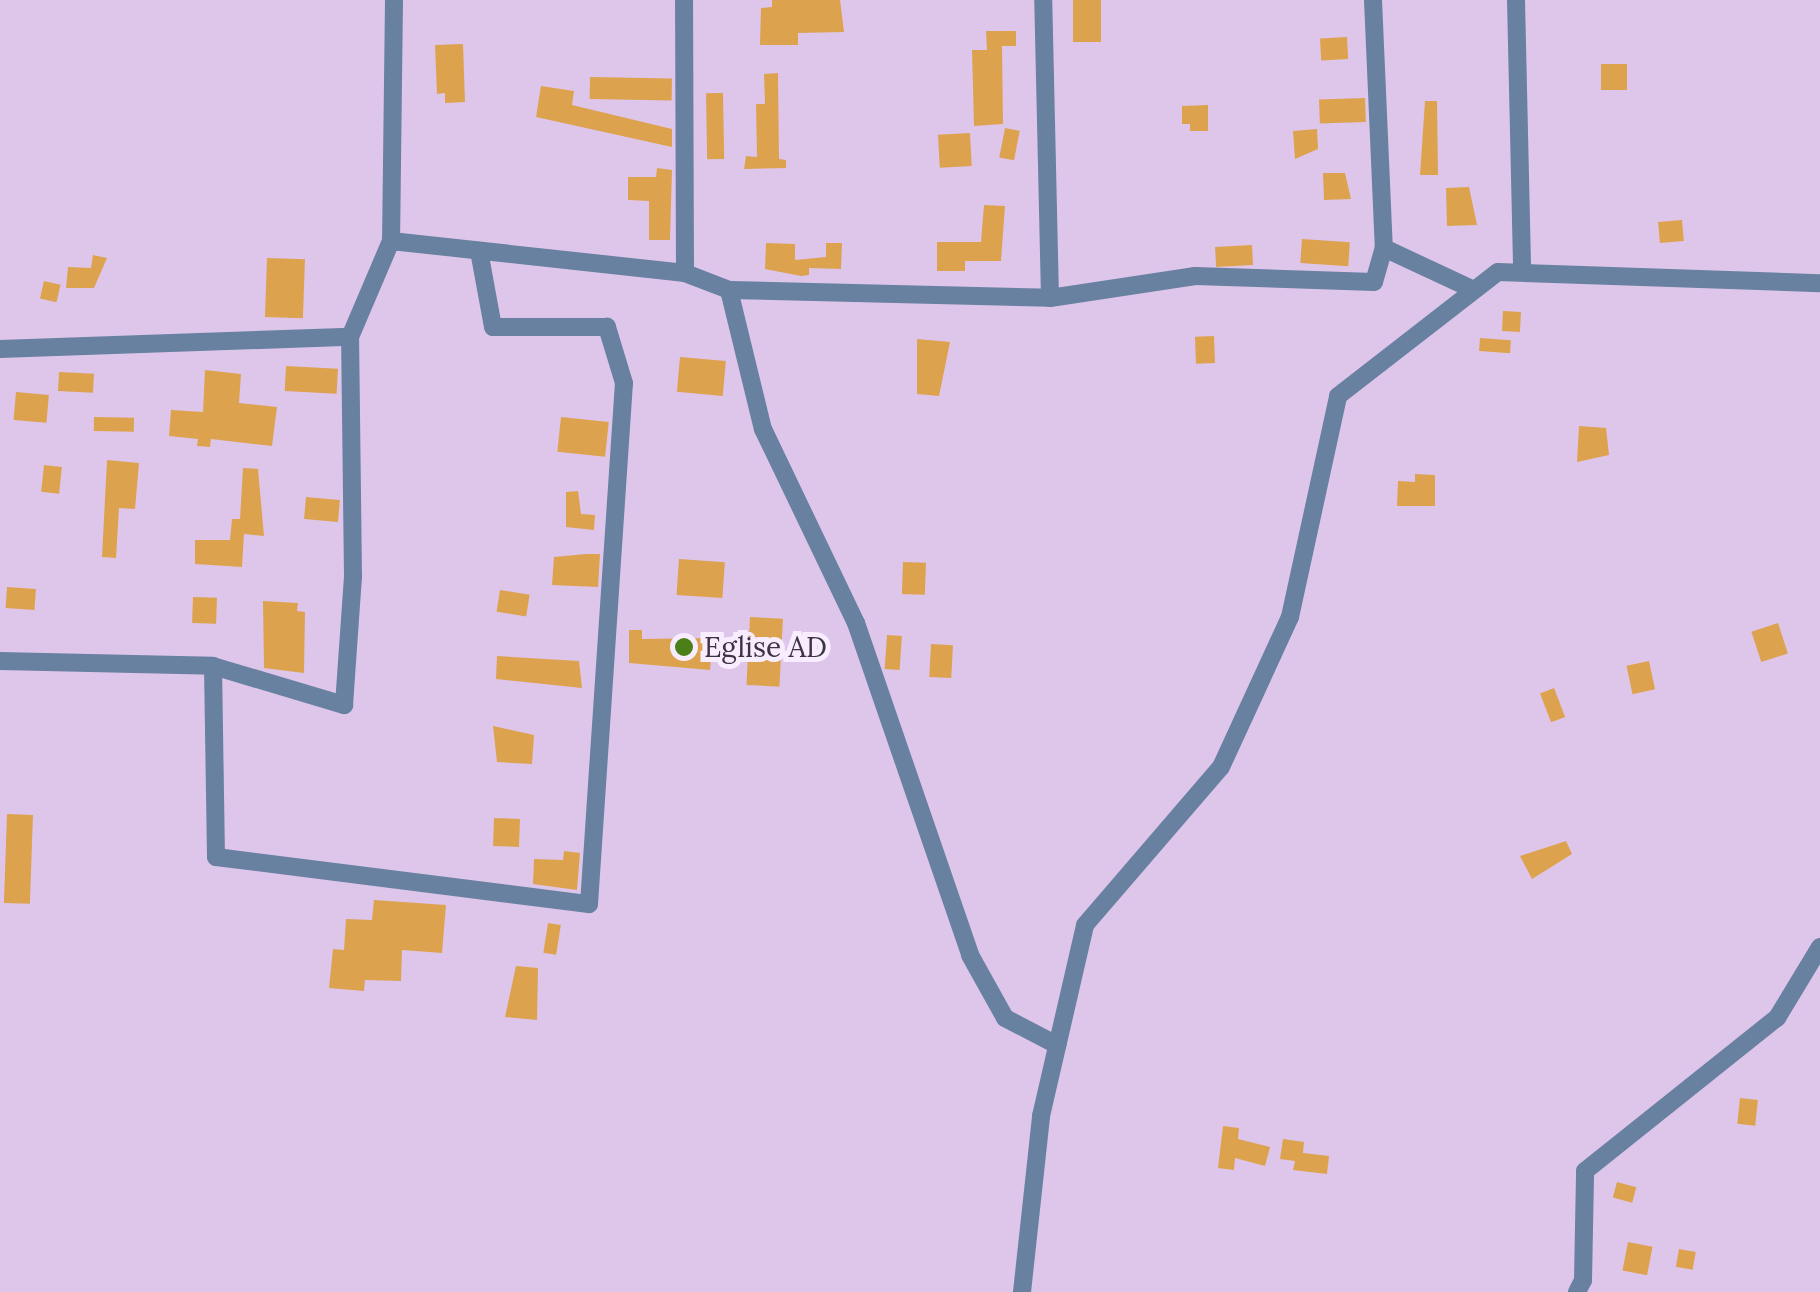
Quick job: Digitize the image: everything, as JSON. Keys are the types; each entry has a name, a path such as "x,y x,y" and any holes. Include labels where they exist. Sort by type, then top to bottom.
{"street":[{"path":"0,661 213,666 344,705 353,577 350,337 392,241 394,0"},
{"path":"684,0 684,273"},
{"path":"1043,0 1050,298"},
{"path":"392,241 684,273 729,290 1050,298 1195,276 1374,282 1384,248 1373,0"},
{"path":"1516,0 1522,271"},
{"path":"1384,248 1474,290"},
{"path":"213,666 216,857 588,904 624,383 607,327 492,327 479,251"},
{"path":"1022,1292 1041,1116 1084,925 1221,768 1290,618 1338,396 1498,272 1820,284"},
{"path":"729,290 763,429 856,623 970,955 1006,1018 1057,1046"},
{"path":"0,348 350,337"},
{"path":"1577,1292 1583,1280 1585,1171 1777,1018 1820,948"}],"building":[{"path":"772,0 840,0 844,32 798,33 798,45 760,45 761,8 772,7"},
{"path":"1073,0 1101,0 1101,42 1073,42"},
{"path":"986,31 1016,31 1016,46 1002,46 1003,124 974,126 972,50 987,50"},
{"path":"1347,37 1348,59 1321,60 1320,38"},
{"path":"463,44 465,102 445,103 445,93 437,94 435,45"},
{"path":"1601,64 1627,64 1627,90 1601,90"},
{"path":"778,73 779,159 786,160 786,168 744,169 746,156 757,157 756,104 765,104 764,74"},
{"path":"590,77 672,78 672,100 590,99"},
{"path":"541,86 574,91 572,105 672,129 672,147 536,117"},
{"path":"706,93 723,93 724,159 707,159"},
{"path":"1365,98 1366,122 1320,124 1319,100"},
{"path":"1425,101 1437,101 1438,175 1420,175"},
{"path":"1208,105 1208,131 1190,131 1190,124 1182,124 1182,106"},
{"path":"1005,128 1020,131 1014,160 999,157"},
{"path":"1317,129 1318,149 1295,159 1293,131"},
{"path":"970,133 972,166 940,168 938,135"},
{"path":"657,168 672,170 670,240 649,240 649,201 628,200 628,177 656,177"},
{"path":"1323,173 1345,173 1351,199 1324,200"},
{"path":"1469,187 1477,225 1447,226 1446,188"},
{"path":"984,205 1005,206 1001,261 965,261 965,271 937,271 937,242 981,242"},
{"path":"1682,220 1684,241 1660,243 1658,222"},
{"path":"1302,239 1350,242 1348,266 1300,263"},
{"path":"766,243 795,244 795,260 826,257 826,243 842,243 841,269 809,268 809,275 801,276 765,269"},
{"path":"1252,245 1253,265 1216,267 1215,247"},
{"path":"93,255 107,258 94,288 66,288 68,267 91,268"},
{"path":"267,258 305,259 303,318 265,317"},
{"path":"44,281 61,285 57,302 40,299"},
{"path":"1503,311 1521,312 1520,332 1502,331"},
{"path":"1214,336 1215,363 1196,364 1195,337"},
{"path":"1480,338 1511,340 1510,353 1479,351"},
{"path":"917,339 950,342 939,396 917,394"},
{"path":"680,357 726,361 723,396 677,392"},
{"path":"286,366 338,369 337,394 285,391"},
{"path":"205,370 241,374 239,403 277,407 272,446 211,439 210,447 197,446 198,439 169,436 171,410 203,412"},
{"path":"59,372 94,374 93,393 58,391"},
{"path":"16,392 49,395 46,423 14,420"},
{"path":"94,417 134,418 134,432 94,431"},
{"path":"561,417 609,422 605,457 557,452"},
{"path":"1579,426 1606,428 1609,455 1577,462"},
{"path":"107,460 139,463 135,509 119,508 116,558 102,557"},
{"path":"44,465 62,467 59,494 41,492"},
{"path":"243,468 258,469 264,536 244,534 242,567 195,564 195,540 230,540 232,519 240,519"},
{"path":"1415,474 1435,475 1435,506 1397,506 1398,481 1415,482"},
{"path":"578,491 581,514 595,515 594,530 566,527 566,492"},
{"path":"306,497 340,500 338,522 304,519"},
{"path":"600,554 598,587 552,585 554,557"},
{"path":"679,559 725,562 722,598 676,595"},
{"path":"903,562 926,563 925,595 902,594"},
{"path":"7,587 36,589 34,610 6,608"},
{"path":"500,590 530,595 526,616 497,612"},
{"path":"193,597 217,598 216,624 192,623"},
{"path":"263,601 298,603 297,611 305,612 304,673 264,668"},
{"path":"750,617 783,619 779,687 746,685"},
{"path":"1778,623 1788,653 1761,662 1751,632"},
{"path":"629,630 642,630 642,639 713,638 710,670 629,663"},
{"path":"887,635 902,636 900,670 885,669"},
{"path":"931,644 953,645 951,678 929,677"},
{"path":"497,656 579,661 582,688 496,679"},
{"path":"1649,661 1655,689 1633,694 1627,666"},
{"path":"1554,688 1565,717 1551,722 1540,693"},
{"path":"493,726 534,735 532,764 497,762"},
{"path":"7,814 33,815 30,904 4,903"},
{"path":"494,818 520,819 519,847 493,846"},
{"path":"1566,841 1572,854 1532,879 1520,856"},
{"path":"564,851 580,853 577,890 533,884 534,859 563,860"},
{"path":"374,900 446,905 442,953 402,950 401,981 365,980 364,991 329,988 333,949 344,950 346,919 372,920"},
{"path":"548,923 561,925 556,955 543,953"},
{"path":"516,966 538,968 537,1020 505,1017"},
{"path":"1740,1098 1758,1100 1755,1126 1737,1124"},
{"path":"1223,1126 1239,1128 1238,1139 1270,1147 1265,1166 1235,1158 1234,1170 1218,1168"},
{"path":"1283,1139 1304,1142 1303,1153 1329,1156 1327,1174 1293,1170 1295,1161 1280,1159"},
{"path":"1617,1182 1636,1187 1632,1203 1613,1197"},
{"path":"1628,1242 1653,1247 1647,1275 1622,1270"},
{"path":"1679,1249 1696,1252 1693,1270 1676,1267"}],"place":[{"name":"Eglise AD","path":"684,647"}]}
